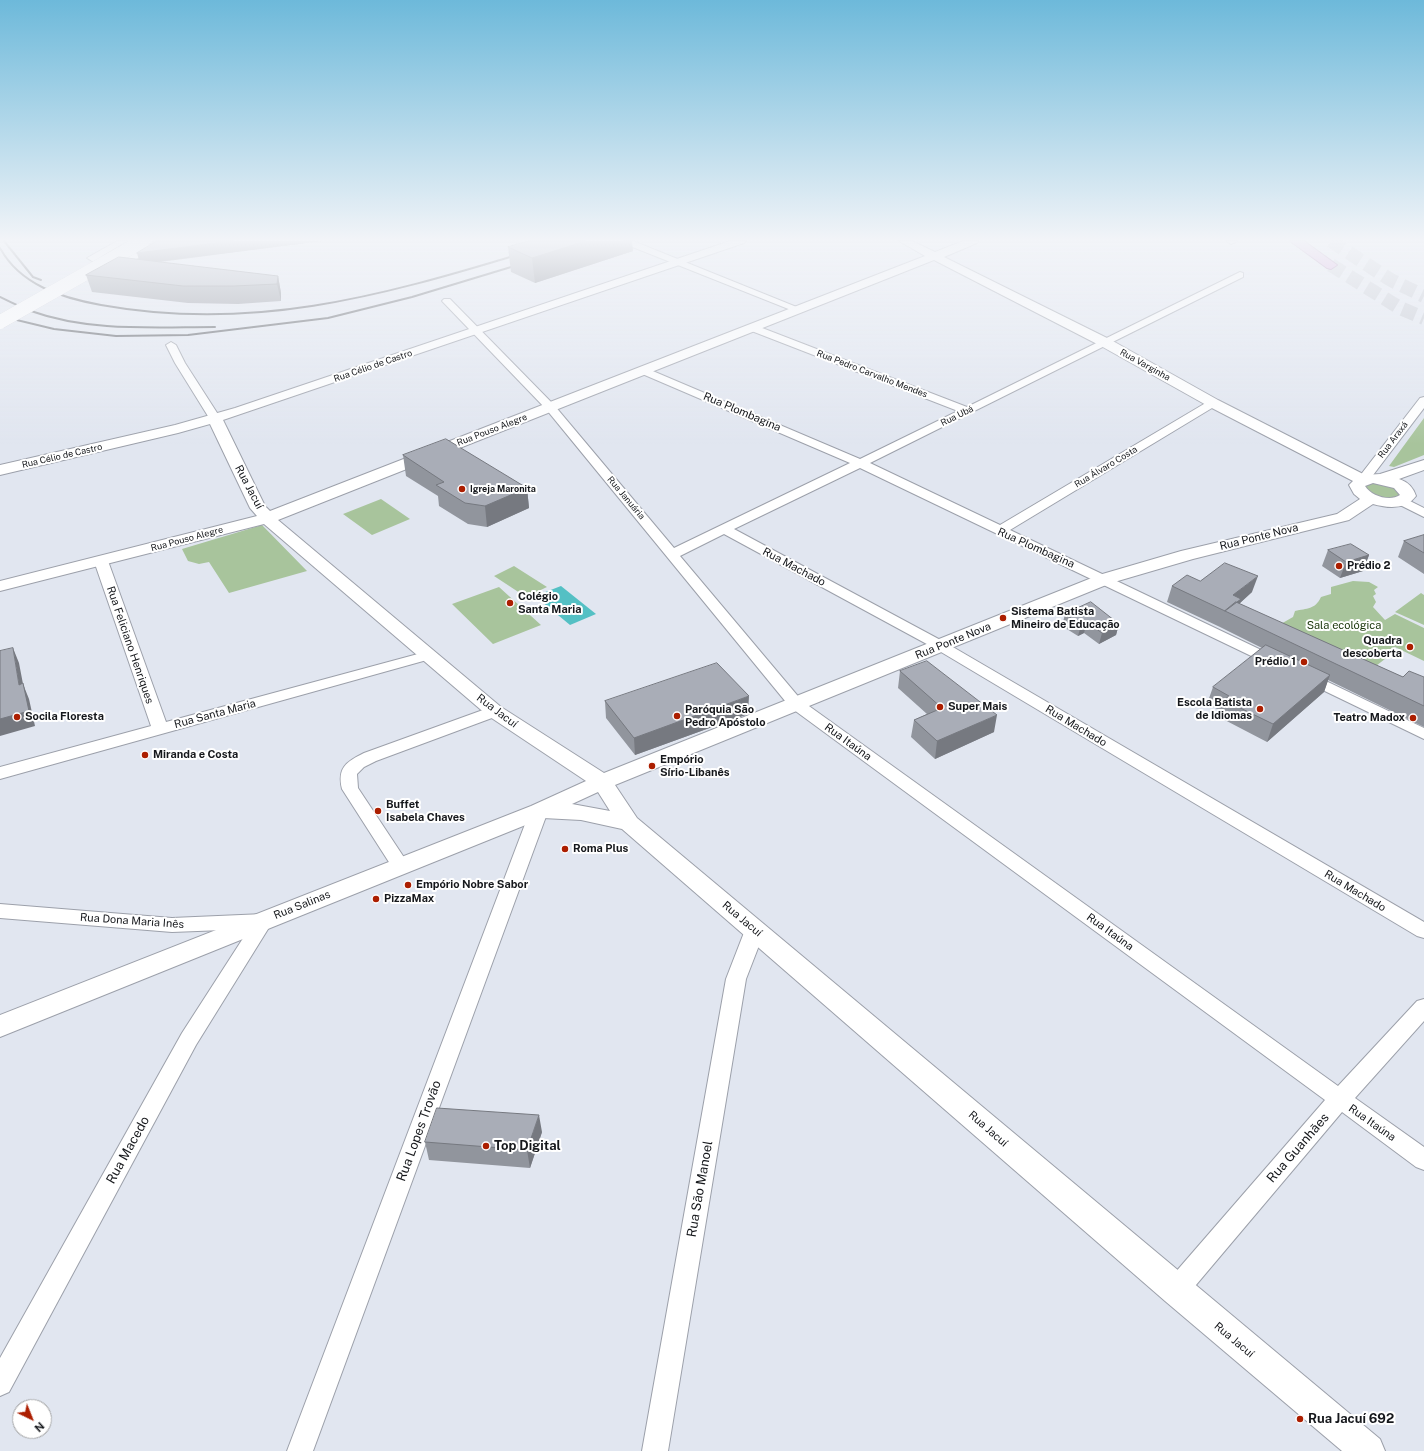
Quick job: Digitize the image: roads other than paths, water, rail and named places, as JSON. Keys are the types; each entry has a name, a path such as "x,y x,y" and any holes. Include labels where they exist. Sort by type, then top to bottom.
{"main road":[{"path":"0,322 23,309"}],"street":[{"name":"Rua Januária","path":"454,309 474,331 550,407 796,704"},
{"name":"Rua Célio de Castro","path":"0,470 215,418 540,309"},
{"name":"Rua Pouso Alegre","path":"0,586 268,518 802,309"},
{"name":"Rua Varginha","path":"1038,309 1106,343 1365,490"},
{"name":"Rua Ubá","path":"673,554 862,464 1174,309"},
{"name":"Rua Pedro Carvalho Mendes","path":"753,328 968,411"},
{"name":"Rua Jacuí","path":"172,345 180,363 215,418 258,508 279,530 494,711 602,782 629,823 1176,1290 1368,1451"},
{"name":"Rua Plombagina","path":"644,371 862,464 999,531 1105,579 1424,734"},
{"name":"Rua Araxá","path":"1365,490 1424,400"},
{"name":"Rua Álvaro Costa","path":"999,531 1213,404"},
{"path":"1424,465 1403,473 1379,479 1365,490 1388,502 1402,501 1424,513"},
{"path":"1398,484 1415,477 1424,471"},
{"path":"1379,479 1398,484 1408,493 1406,499 1402,501"},
{"name":"Rua Ponte Nova","path":"602,782 1105,579 1187,555 1343,517 1365,490"},
{"name":"Rua Machado","path":"724,529 941,646 1424,931"},
{"name":"Rua Feliciano Henriques","path":"101,561 160,729"},
{"name":"Rua Santa Maria","path":"0,774 429,655"},
{"name":"Rua Itaúna","path":"796,704 1339,1100 1424,1160"},
{"path":"400,865 350,789 348,779 349,772 358,763 370,757 494,711"},
{"name":"Rua Salinas","path":"0,1026 400,865 539,811 602,782"},
{"path":"539,811 581,812 629,823"},
{"name":"Rua Lopes Trovão","path":"300,1451 539,811"},
{"name":"Rua Dona Maria Inês","path":"0,911 172,925 264,921"},
{"name":"Rua Macedo","path":"0,1383 189,1039 264,921"},
{"name":"Rua São Manoel","path":"655,1451 736,980 756,930"},
{"name":"Rua Guanhães","path":"1176,1290 1339,1100 1424,1007"}],"water":[{"path":"561,586 596,614 570,625 535,596"}],"tunnel":[{"path":"1402,309 1424,318"}],"railway":[{"path":"26,309 53,318 99,325 122,327 215,327"},
{"path":"130,309 156,312 210,314 262,312 290,309"},
{"path":"0,316 54,329 116,336 188,335 328,318 365,309"}],"place":[{"name":"Igreja Maronita","path":"462,489"},
{"name":"Prédio 2","path":"1339,566"},
{"name":"Colégio Santa Maria","path":"510,603"},
{"name":"Sistema Batista Mineiro de Educação","path":"1003,618"},
{"name":"Quadra descoberta","path":"1410,647"},
{"name":"Prédio 1","path":"1304,662"},
{"name":"Super Mais","path":"940,707"},
{"name":"Escola Batista de Idiomas","path":"1260,709"},
{"name":"Paróquia São Pedro Apóstolo","path":"677,716"},
{"name":"Socila Floresta","path":"17,717"},
{"name":"Teatro Madox","path":"1413,718"},
{"name":"Miranda e Costa","path":"145,755"},
{"name":"Empório Sírio-Libanês","path":"652,766"},
{"name":"Buffet Isabela Chaves","path":"378,811"},
{"name":"Roma Plus","path":"565,849"},
{"name":"Empório Nobre Sabor","path":"408,885"},
{"name":"PizzaMax","path":"376,899"},
{"name":"Top Digital","path":"486,1146"},
{"name":"Rua Jacuí 692","path":"1300,1419"}],"park label":[{"name":"Sala ecológica","path":"1344,626"}]}
